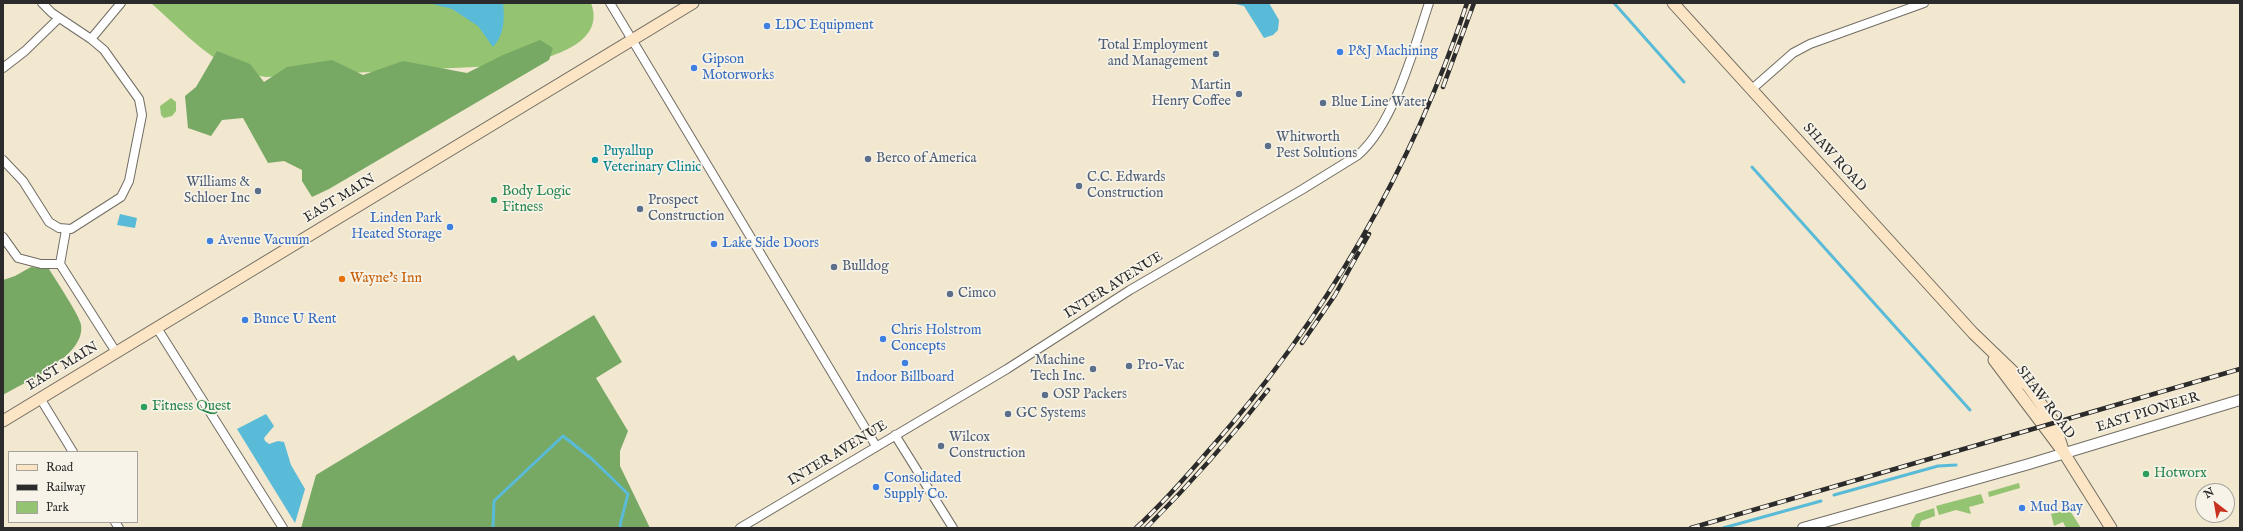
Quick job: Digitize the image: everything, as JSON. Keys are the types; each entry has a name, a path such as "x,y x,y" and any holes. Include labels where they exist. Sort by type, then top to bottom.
{"main road":[{"name":"EAST MAIN","path":"3,421 693,3"},
{"name":"SHAW ROAD","path":"1673,3 1973,333 2036,395 2054,422 2064,453 2110,528"}],"street":[{"path":"3,160 22,181 49,222 54,226 66,230 76,227 116,201 125,193 129,181 142,115 141,104 108,55 91,39 58,18 42,3"},
{"path":"91,39 121,3"},
{"path":"610,3 876,446"},
{"name":"INTER AVENUE","path":"740,528 1008,369 1130,290 1303,189 1358,155 1385,122 1429,3"},
{"path":"1752,89 1793,53 1810,44 1924,3"},
{"path":"3,68 25,51 58,18"},
{"path":"66,230 60,264 116,352"},
{"path":"3,237 18,258 41,264 60,264"},
{"path":"157,328 283,528"},
{"path":"40,398 72,451"},
{"name":"EAST PIONEER","path":"1804,528 2064,453 2240,400"},
{"path":"895,435 953,528"}],"green space":[{"path":"151,3 591,3 594,17 590,30 571,48 543,59 516,65 266,77 239,71 219,61 189,38"},
{"path":"540,40 553,48 549,60 329,189 312,197 302,181 302,170 284,161 268,163 243,118 222,120 211,136 188,128 185,96 196,87 217,51 250,64 264,82 287,67 332,60 363,75 403,61 467,73 503,55"},
{"path":"171,98 176,102 176,111 172,116 164,118 161,115 160,106"},
{"path":"31,267 49,269 80,320 80,336 74,347 52,367 3,395 3,280 15,276"},
{"path":"594,315 622,362 596,378 628,431 620,451 620,466 650,528 301,528 316,475 514,355 518,361"},
{"path":"2019,483 2020,488 1989,497 1988,492"},
{"path":"1981,494 1984,503 1969,507 1971,514 1956,510 1939,515 1936,506"},
{"path":"1934,508 1935,516 1921,521 1919,528 1912,528 1911,523 1916,514"},
{"path":"2069,509 2081,528 2066,528 2063,522 2054,526 2051,514"}],"water":[{"path":"429,3 503,3 504,21 502,32 497,43 493,47 478,26 452,9"},
{"path":"1231,3 1269,3 1279,20 1278,30 1273,35 1264,38 1244,6"},
{"path":"120,214 137,218 135,228 117,225"},
{"path":"266,414 274,426 264,438 265,441 269,444 278,441 284,442 291,465 305,489 295,523 237,429"}],"waterway":[{"path":"1614,3 1684,82"},
{"path":"1752,167 1970,410"},
{"path":"493,528 494,501 563,436 592,459 628,494 620,525 621,528"},
{"path":"1834,495 1938,466 1956,465"},
{"path":"1723,528 1821,501"}],"railway":[{"path":"1136,528 1183,480 1251,400 1290,349 1327,295 1361,240 1392,182 1420,124 1445,64 1467,3"},
{"path":"1443,87 1474,3"},
{"path":"1302,343 1335,295 1369,234"},
{"path":"1691,528 2240,369"},
{"path":"1146,528 1210,460 1240,426 1268,390"}],"place":[{"name":"LDC Equipment","path":"767,26"},
{"name":"P&J Machining","path":"1340,52"},
{"name":"Total Employment and Management","path":"1216,54"},
{"name":"Gipson Motorworks","path":"694,68"},
{"name":"Martin Henry Coffee","path":"1239,94"},
{"name":"Blue Line Water","path":"1323,103"},
{"name":"Whitworth Pest Solutions","path":"1268,146"},
{"name":"Berco of America","path":"868,159"},
{"name":"Puyallup Veterinary Clinic","path":"595,160"},
{"name":"C.C. Edwards Construction","path":"1079,186"},
{"name":"Williams & Schloer Inc","path":"258,191"},
{"name":"Body Logic Fitness","path":"494,200"},
{"name":"Prospect Construction","path":"640,209"},
{"name":"Linden Park Heated Storage","path":"450,227"},
{"name":"Avenue Vacuum","path":"210,241"},
{"name":"Lake Side Doors","path":"714,244"},
{"name":"Bulldog","path":"834,267"},
{"name":"Wayne's Inn","path":"342,279"},
{"name":"Cimco","path":"950,294"},
{"name":"Bunce U Rent","path":"245,320"},
{"name":"Chris Holstrom Concepts","path":"883,339"},
{"name":"Indoor Billboard","path":"905,363"},
{"name":"Pro-Vac","path":"1129,366"},
{"name":"Machine Tech Inc.","path":"1093,369"},
{"name":"OSP Packers","path":"1045,395"},
{"name":"Fitness Quest","path":"144,407"},
{"name":"GC Systems","path":"1008,414"},
{"name":"Wilcox Construction","path":"941,446"},
{"name":"Hotworx","path":"2146,474"},
{"name":"Consolidated Supply Co.","path":"876,487"},
{"name":"Mud Bay","path":"2022,508"}]}
